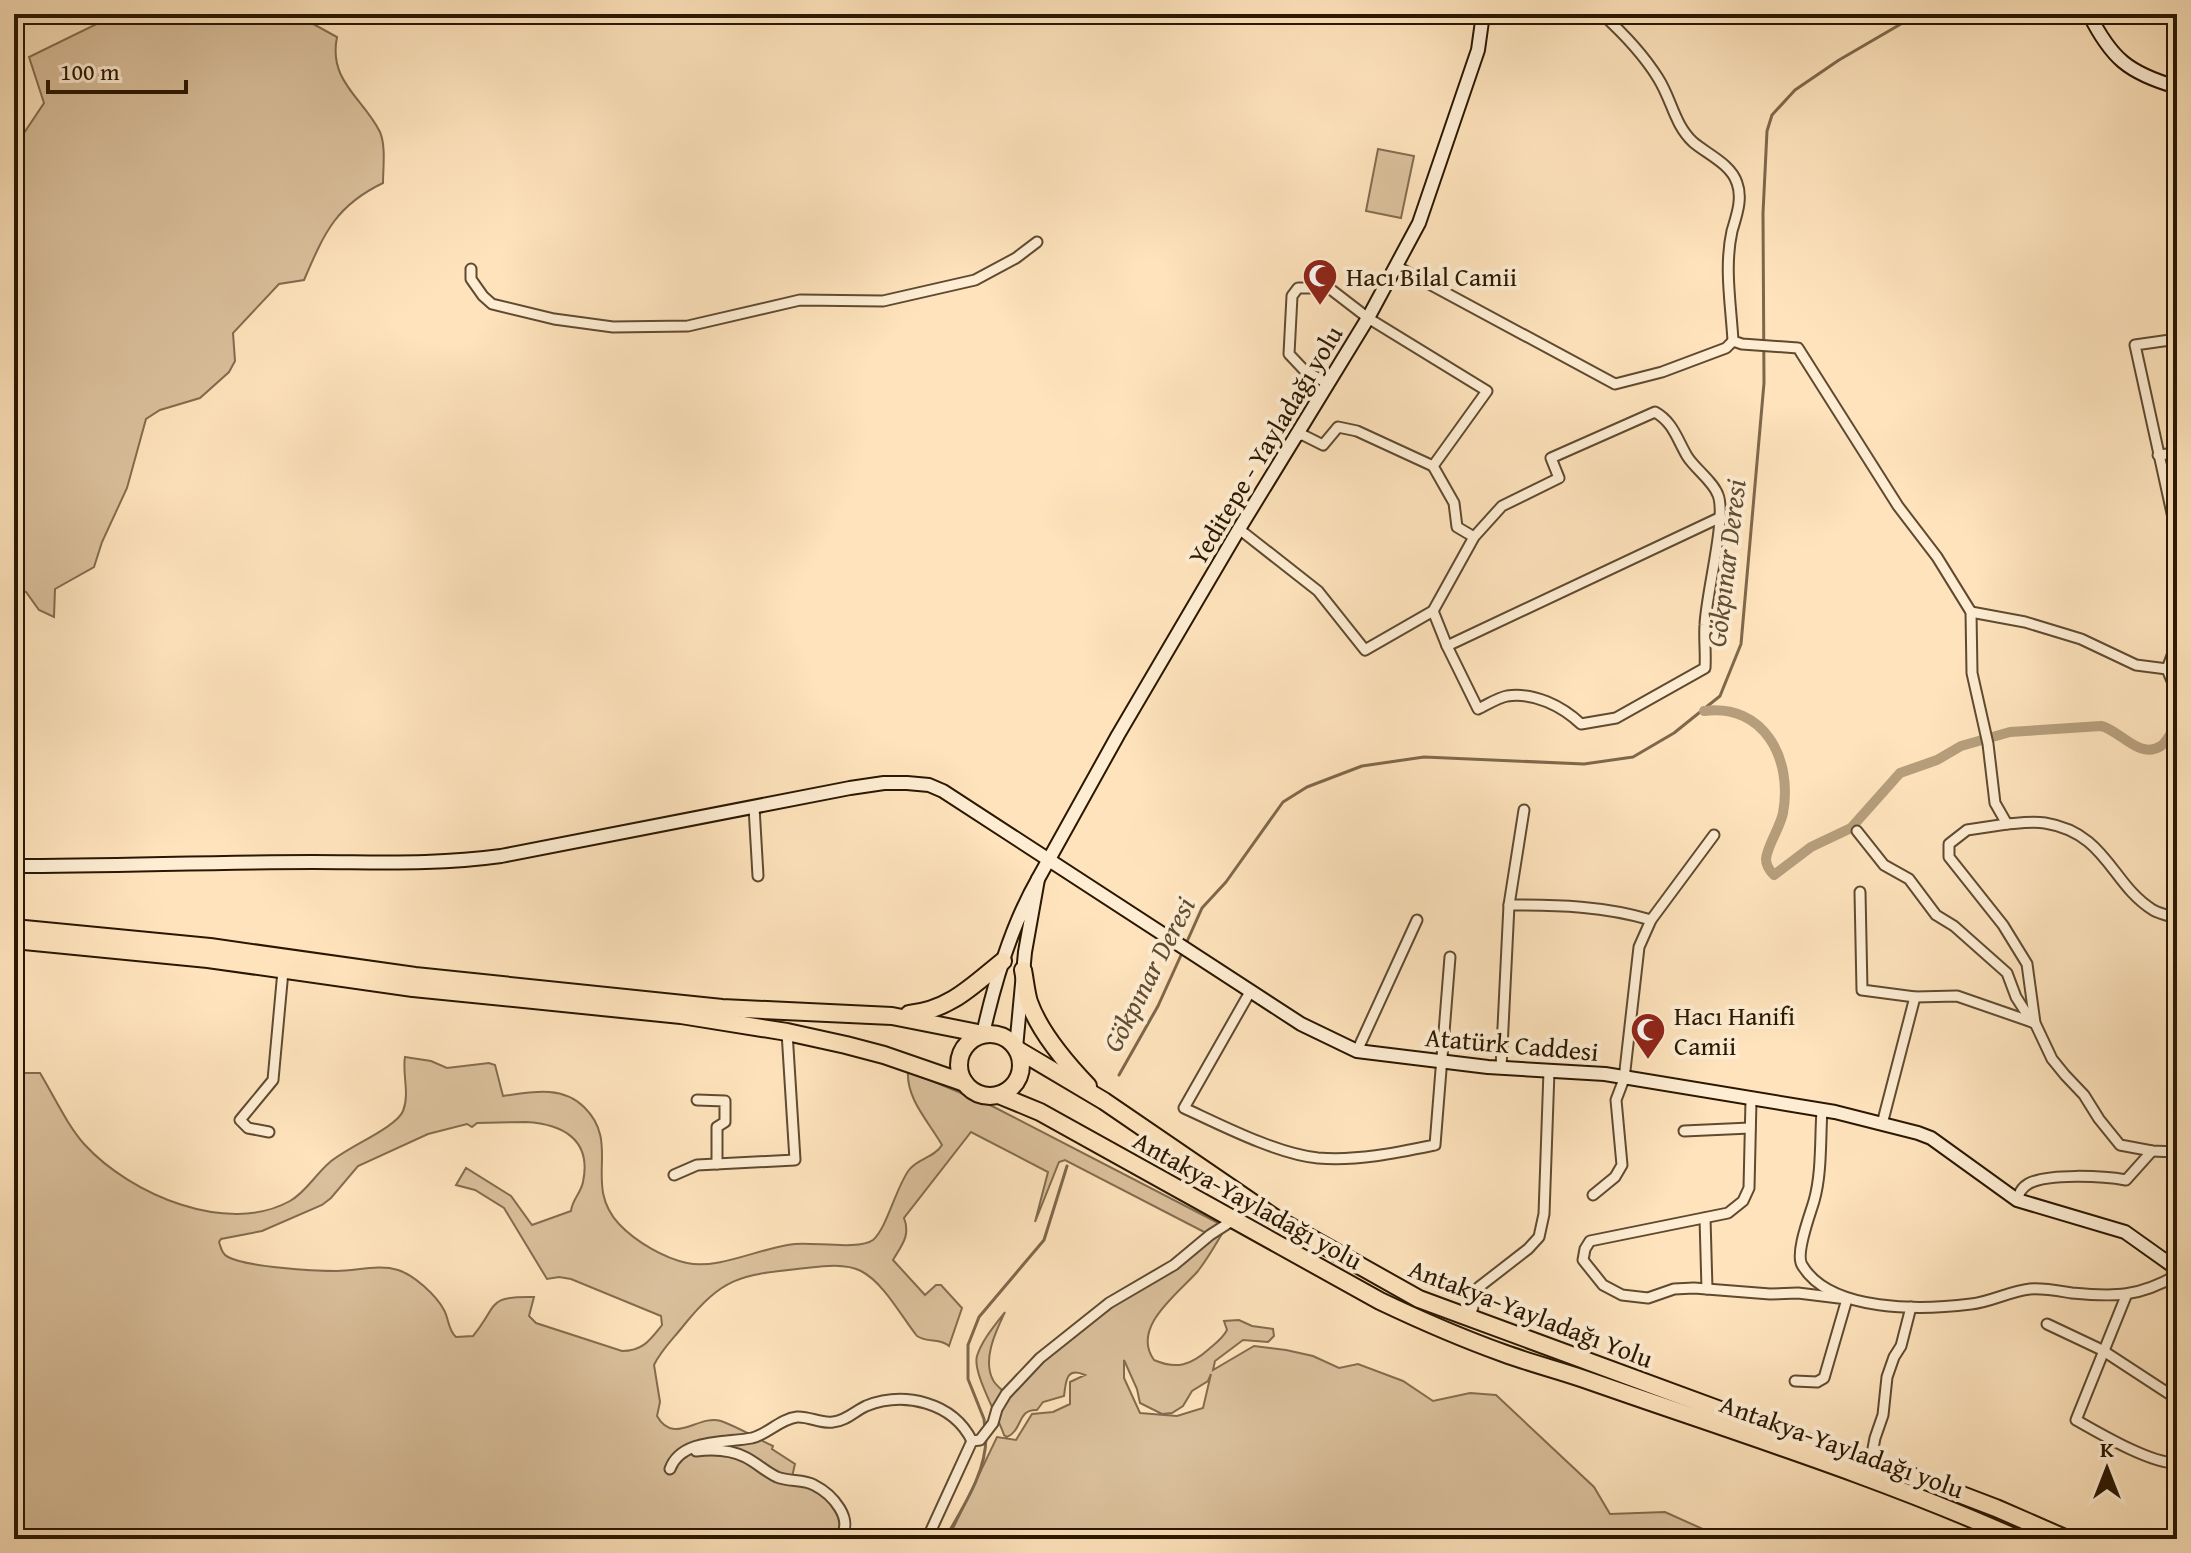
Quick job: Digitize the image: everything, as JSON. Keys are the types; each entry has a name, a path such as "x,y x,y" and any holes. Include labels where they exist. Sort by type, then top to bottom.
{"highway":[{"path":"14,928 210,947 415,976 722,1008 892,1016 922,1013 954,1000 1003,961"},
{"path":"14,940 208,959 413,988 681,1015 787,1032 884,1055 965,1083 980,1095 999,1095 1015,1085 1020,1077 1022,1068 1017,1049 1005,1037 892,1016"},
{"path":"1023,970 1029,1001 1039,1021 1069,1066 1104,1101"},
{"path":"965,1083 959,1068 962,1052 972,1040 983,1034"},
{"name":"Antakya-Yayladağı Yolu","path":"1017,1049 1104,1101 1286,1225 1396,1287 1469,1320 1870,1464 1920,1479 2067,1539"},
{"name":"Antakya-Yayladağı yolu","path":"999,1095 1040,1112 1380,1301 1432,1326 1505,1354 1780,1446 2018,1539"}],"main road":[{"name":"Yeditepe - Yayladağı yolu","path":"983,1034 1021,909 1118,735 1368,318 1419,223 1478,50 1483,14"},
{"path":"2089,14 2104,43 2124,65 2177,87"},
{"name":"Atatürk Caddesi","path":"14,866 436,863 501,856 884,783 929,785 972,809 1250,992 1319,1034 1357,1051 1501,1068 1605,1074 1822,1110 1882,1124 1931,1138 2017,1200 2125,1232 2177,1269"},
{"name":"Yeditepe - Yayladağı yolu","path":"1017,1049 1023,970 1038,879"}],"street":[{"path":"1602,14 1627,36 1659,79 1678,124 1693,141 1724,165 1737,183 1738,208 1731,236 1728,304 1738,343"},
{"path":"471,269 471,279 492,304 554,319 613,327 688,326 800,300 883,301 975,280 1016,258 1037,242"},
{"path":"1396,266 1615,384 1662,372 1738,343 1798,348 1898,506 1937,557 1971,612 1972,673 1988,744 1995,803 2007,824"},
{"path":"1327,383 1305,371 1289,354 1292,296 1298,288 1329,288 1368,318 1487,391 1433,466"},
{"path":"2177,339 2135,345 2177,536"},
{"path":"2177,403 2177,411"},
{"path":"1239,529 1318,591 1365,650 1433,611 1474,537 1502,506 1559,478 1551,458 1655,412 1668,419 1689,459 1718,494 1721,517 1707,599 1705,668 1616,718 1581,724 1568,712 1537,697 1506,696 1478,709 1433,611"},
{"path":"1295,436 1303,435 1323,445 1338,427 1357,431 1433,466 1454,503 1457,527 1474,537"},
{"path":"2158,455 2177,453"},
{"path":"1447,646 1721,517"},
{"path":"1971,612 2025,622 2081,639 2136,665 2167,669"},
{"path":"2177,642 2167,669 2177,693"},
{"path":"754,807 758,876"},
{"path":"1501,1068 1509,905 1524,810"},
{"path":"2034,1022 2027,964 2003,925 1949,857 1949,844 1967,830 2007,824 2045,823 2081,836 2108,860 2129,888 2154,911 2177,918"},
{"path":"1857,831 1884,865 1909,879 1936,915 1954,926 2007,973 2016,997 2034,1022 2052,1059 2084,1095 2120,1145 2177,1152"},
{"path":"1593,1195 1615,1177 1622,1165 1616,1100 1624,1079 1639,947 1651,920 1714,835"},
{"path":"1860,892 1862,990 1915,997 1957,996 2034,1022"},
{"path":"1509,905 1583,906 1617,910 1651,920"},
{"path":"1357,1051 1417,920"},
{"path":"1250,992 1184,1108 1285,1150 1316,1158 1376,1158 1435,1145 1450,957"},
{"path":"269,1132 248,1128 240,1120 273,1080 283,971"},
{"path":"1882,1124 1915,997"},
{"path":"674,1175 689,1167 795,1160 787,1032"},
{"path":"1469,1320 1479,1287 1520,1256 1539,1237 1545,1201 1549,1071"},
{"path":"697,1100 725,1101 725,1122 717,1127 717,1164"},
{"path":"1751,1100 1749,1188 1743,1201 1728,1213 1590,1241 1583,1260 1603,1285 1622,1295 1648,1298 1674,1289 1707,1289 1798,1293 1866,1301 1887,1307 1911,1307 1973,1304 2030,1289 2126,1296 2156,1287 2177,1275"},
{"path":"1822,1110 1815,1196 1798,1257 1803,1267 1825,1287 1847,1299"},
{"path":"1684,1131 1750,1128"},
{"path":"2017,1200 2023,1189 2034,1182 2087,1176 2126,1180 2152,1151"},
{"path":"1705,1218 1707,1289"},
{"path":"927,1539 976,1440 993,1423 1006,1394 1040,1358 1109,1303 1123,1298 1144,1281 1174,1265 1235,1219"},
{"path":"2126,1296 2076,1420 2162,1461 2177,1463"},
{"path":"1795,1381 1817,1382 1824,1378 1847,1299"},
{"path":"1870,1464 1883,1415 1887,1377 1901,1346 1911,1307"},
{"path":"2047,1324 2102,1350 2177,1399"},
{"path":"670,1469 673,1461 685,1453 716,1441 753,1438 792,1418 834,1422 872,1404 895,1400 937,1405 976,1440"},
{"path":"685,1453 711,1450 739,1455 781,1479 816,1486 837,1505 845,1518 844,1532 839,1539"}],"shaded area":[{"path":"117,14 305,14 306,20 337,37 336,52 342,77 382,138 383,183 353,201 333,223 304,280 279,284 233,333 235,361 229,372 200,398 160,410 146,419 127,488 94,567 55,589 54,617 39,610 26,592 14,589 14,148 44,103 29,57"},
{"path":"1378,149 1414,156 1401,218 1366,211"},
{"path":"405,1057 431,1061 447,1068 489,1063 495,1065 503,1096 546,1092 566,1095 575,1100 595,1121 600,1135 603,1194 608,1209 619,1224 660,1253 678,1261 699,1264 727,1261 795,1244 858,1245 873,1240 883,1226 909,1170 942,1145 914,1101 908,1071 990,1105 1226,1227 1198,1271 1160,1311 1153,1323 1148,1335 1148,1348 1154,1360 1170,1365 1190,1362 1223,1336 1227,1330 1224,1321 1239,1320 1252,1326 1273,1329 1274,1336 1268,1342 1243,1340 1215,1361 1213,1370 1254,1346 1313,1356 1339,1368 1358,1364 1403,1381 1433,1401 1470,1393 1496,1395 1594,1487 1610,1514 1665,1512 1725,1539 948,1539 997,1437 1016,1440 1032,1414 1053,1412 1070,1404 1070,1382 1085,1375 1070,1374 1064,1396 1043,1402 1037,1410 1026,1413 1012,1434 1004,1435 976,1363 982,1344 1005,1312 992,1345 989,1363 994,1382 1006,1394 1031,1367 1210,1235 1065,1160 1059,1162 1035,1222 1048,1172 971,1132 904,1218 906,1236 893,1260 925,1295 936,1285 941,1285 962,1308 949,1346 917,1336 885,1292 869,1276 855,1268 827,1266 751,1276 724,1286 698,1308 654,1365 660,1402 657,1416 664,1425 679,1429 704,1421 721,1421 773,1446 772,1449 795,1464 791,1481 816,1486 845,1518 839,1539 14,1539 14,1073 40,1073 78,1137 104,1163 127,1179 181,1204 209,1212 238,1214 265,1211 290,1201 336,1157 398,1118 406,1098","holes":["526,1122 551,1126 571,1137 578,1145 585,1167 583,1182 571,1211 532,1225 511,1196 466,1168 456,1185 475,1190 504,1208 547,1279 571,1279 661,1316 662,1325 641,1347 622,1351 536,1323 529,1316 534,1297 500,1301 473,1336 456,1337 436,1298 417,1281 398,1270 326,1271 265,1266 228,1257 221,1249 221,1239 262,1231 322,1205 358,1166 428,1134 467,1124 472,1127 477,1123","1124,1360 1140,1403 1162,1414 1172,1413 1183,1406 1192,1391 1208,1381 1211,1374 1203,1408 1177,1416 1140,1413 1124,1378"]}],"waterway":[{"name":"Gökpınar Deresi","path":"1185,946 1202,908 1226,882 1283,802 1307,787 1362,766 1424,757 1584,764 1633,757 1674,733 1720,696 1741,644 1764,383 1763,213 1767,131 1772,115 1795,90 1918,14"},
{"path":"1704,711 1725,711 1743,716 1770,739 1778,755 1785,793 1783,813 1766,859 1774,875 1811,847 1851,828 1900,773 1937,760 1961,746 2010,732 2101,726 2137,747 2153,749 2161,746 2177,725"},
{"name":"Gökpınar Deresi","path":"1119,1075 1158,1006 1182,953"},
{"name":"Gökpınar Deresi","path":"985,1429 968,1379 968,1345 979,1317 1044,1240 1067,1166"},
{"name":"Gökpınar Deresi","path":"945,1539 978,1477 986,1437"}],"place":[{"name":"Hacı Bilal Camii","path":"1320,307"},
{"name":"Hacı Hanifi Camii","path":"1648,1061"}]}
